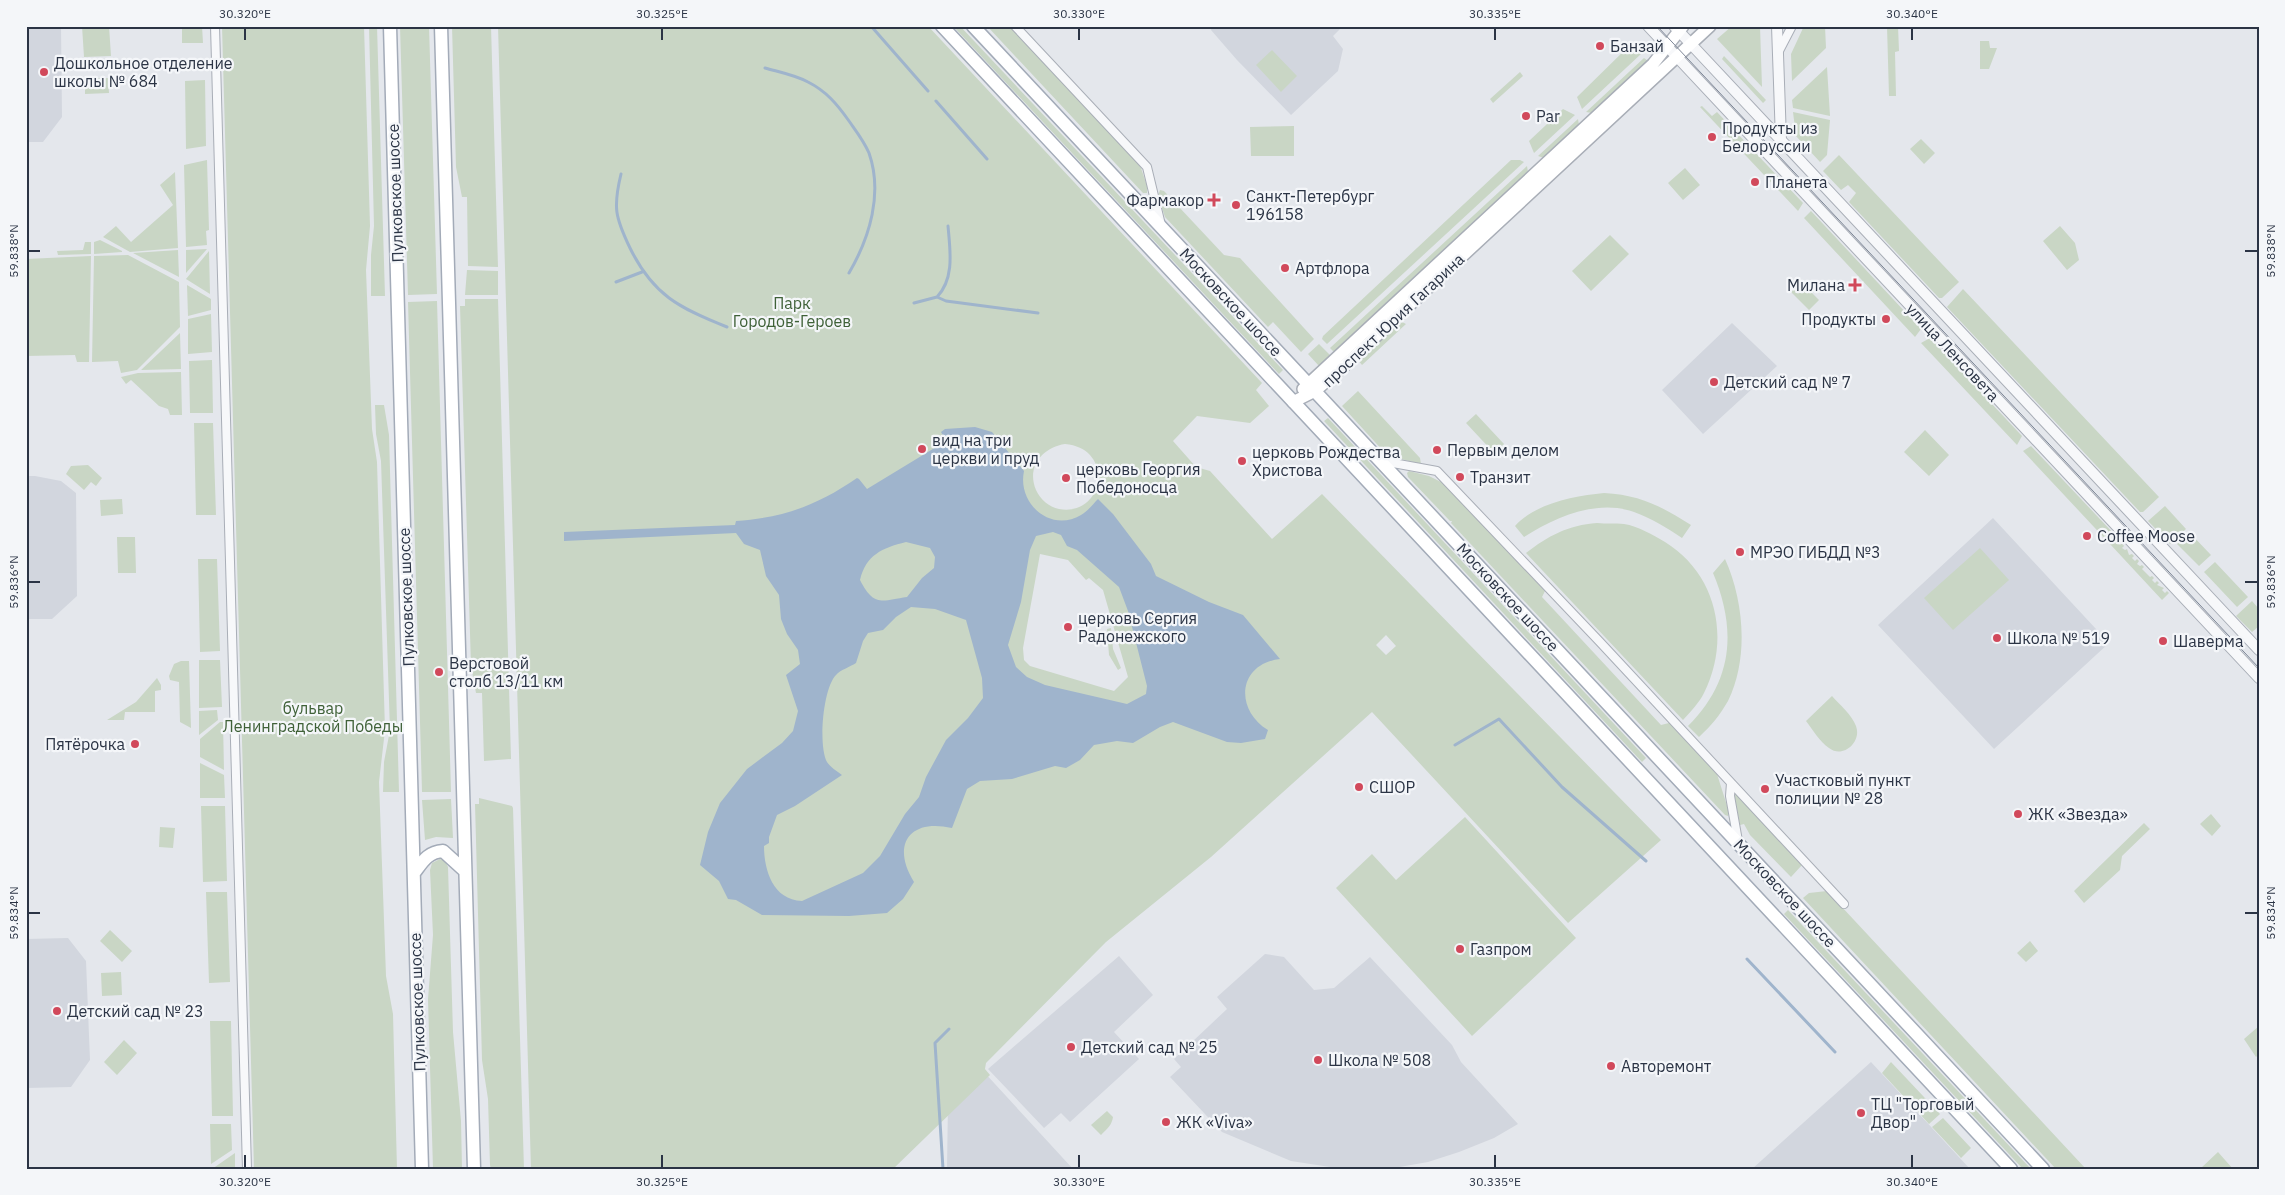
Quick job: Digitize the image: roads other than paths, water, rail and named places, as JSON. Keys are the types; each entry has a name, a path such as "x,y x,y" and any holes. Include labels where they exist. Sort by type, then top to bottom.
{"main road":[{"name":"Пулковское шоссе","path":"390,26 422,1169"},
{"path":"441,26 474,1169"},
{"name":"Московское шоссе","path":"942,26 2011,1169"},
{"name":"Московское шоссе","path":"973,26 2042,1169"},
{"name":"проспект Юрия Гагарина","path":"1293,402 1692,45 1710,26"},
{"name":"проспект Юрия Гагарина","path":"1311,387 1653,64 1679,28"},
{"path":"414,873 426,856 434,852 443,851 465,871"}],"street":[{"path":"215,26 247,1169"},
{"path":"1015,26 1148,167 1161,227"},
{"name":"улица Ленсовета","path":"1648,26 2259,678"},
{"path":"1767,153 1781,140 1777,26"},
{"path":"1778,53 1792,26"},
{"name":"улица Ленсовета","path":"1679,28 1692,45 2259,650"},
{"path":"1380,461 1437,471 1460,493 1844,904"},
{"path":"1731,783 1730,796 1738,842"}],"water":[{"path":"975,427 992,432 1024,471 1023,483 1026,494 1031,504 1039,512 1048,518 1070,520 1084,513 1098,499 1113,514 1151,564 1156,576 1209,602 1243,615 1280,659 1266,663 1256,669 1249,678 1246,689 1246,700 1250,711 1257,721 1268,730 1265,739 1241,743 1227,742 1173,722 1160,727 1133,743 1117,741 1094,745 1080,760 1066,768 1055,766 1012,779 980,781 967,789 952,828 925,827 915,831 908,837 904,857 907,869 914,882 903,899 887,913 849,916 762,915 736,900 728,899 719,881 700,865 708,832 720,803 747,769 782,743 793,731 798,711 786,675 800,664 798,650 787,634 781,619 779,595 766,576 760,550 744,544 736,533 564,541 564,532 735,525 736,521 785,513 814,503 857,478 867,489 946,441 941,432 945,429","holes":["1053,532 1061,535 1067,546 1077,550 1119,587 1128,611 1147,686 1146,694 1127,704 1045,685 1027,677 1016,667 1008,645 1021,602 1030,550 1036,536","906,542 930,548 935,557 934,568 922,578 907,597 884,600 874,598 865,589 860,580 866,564 882,550","911,607 935,609 966,620 982,678 983,698 968,718 946,740 926,777 919,797 905,814 880,856 863,873 802,901 792,899 784,895 772,882 768,874 764,846 769,843 769,837 777,815 795,806 842,775 828,764 824,754 822,731 828,692 836,675 856,663 863,641 868,633 883,630 896,617"]}],"waterway":[{"path":"871,26 928,91"},
{"path":"765,68 803,80 826,94 845,115 869,153 875,184 872,215 863,245 849,273"},
{"path":"936,101 987,159"},
{"path":"621,174 616,204 618,220 630,248 648,278 658,289 681,306 727,327"},
{"path":"914,303 937,297 947,281 950,263 948,226"},
{"path":"616,282 642,272"},
{"path":"937,297 946,301 1038,313"},
{"path":"1455,745 1499,719 1562,787 1646,861"},
{"path":"1747,959 1835,1052"},
{"path":"943,1169 935,1043 949,1029"}],"tram line":[{"path":"1657,26 2259,668"}],"place":[{"name":"Банзай","path":"1600,46"},
{"name":"Дошкольное отделение школы № 684","path":"44,72"},
{"name":"Par","path":"1526,116"},
{"name":"Продукты из Белоруссии","path":"1712,137"},
{"name":"Планета","path":"1755,182"},
{"name":"Фармакор","path":"1214,200"},
{"name":"Санкт-Петербург 196158","path":"1236,205"},
{"name":"Артфлора","path":"1285,268"},
{"name":"Милана","path":"1855,285"},
{"name":"Продукты","path":"1886,319"},
{"name":"Детский сад № 7","path":"1714,382"},
{"name":"вид на три церкви и пруд","path":"922,449"},
{"name":"Первым делом","path":"1437,450"},
{"name":"церковь Рождества Христова","path":"1242,461"},
{"name":"Транзит","path":"1460,477"},
{"name":"церковь Георгия Победоносца","path":"1066,478"},
{"name":"Coffee Moose","path":"2087,536"},
{"name":"МРЭО ГИБДД №3","path":"1740,552"},
{"name":"церковь Сергия Радонежского","path":"1068,627"},
{"name":"Школа № 519","path":"1997,638"},
{"name":"Шаверма","path":"2163,641"},
{"name":"Верстовой столб 13/11 км","path":"439,672"},
{"name":"Пятёрочка","path":"135,744"},
{"name":"СШОР","path":"1359,787"},
{"name":"Участковый пункт полиции № 28","path":"1765,789"},
{"name":"ЖК «Звезда»","path":"2018,814"},
{"name":"Газпром","path":"1460,949"},
{"name":"Детский сад № 23","path":"57,1011"},
{"name":"Детский сад № 25","path":"1071,1047"},
{"name":"Школа № 508","path":"1318,1060"},
{"name":"Авторемонт","path":"1611,1066"},
{"name":"ТЦ \"Торговый Двор\"","path":"1861,1113"},
{"name":"ЖК «Viva»","path":"1166,1122"}],"park label":[{"name":"Парк Городов-Героев","path":"792,312"},
{"name":"бульвар Ленинградской Победы","path":"313,717"}]}
